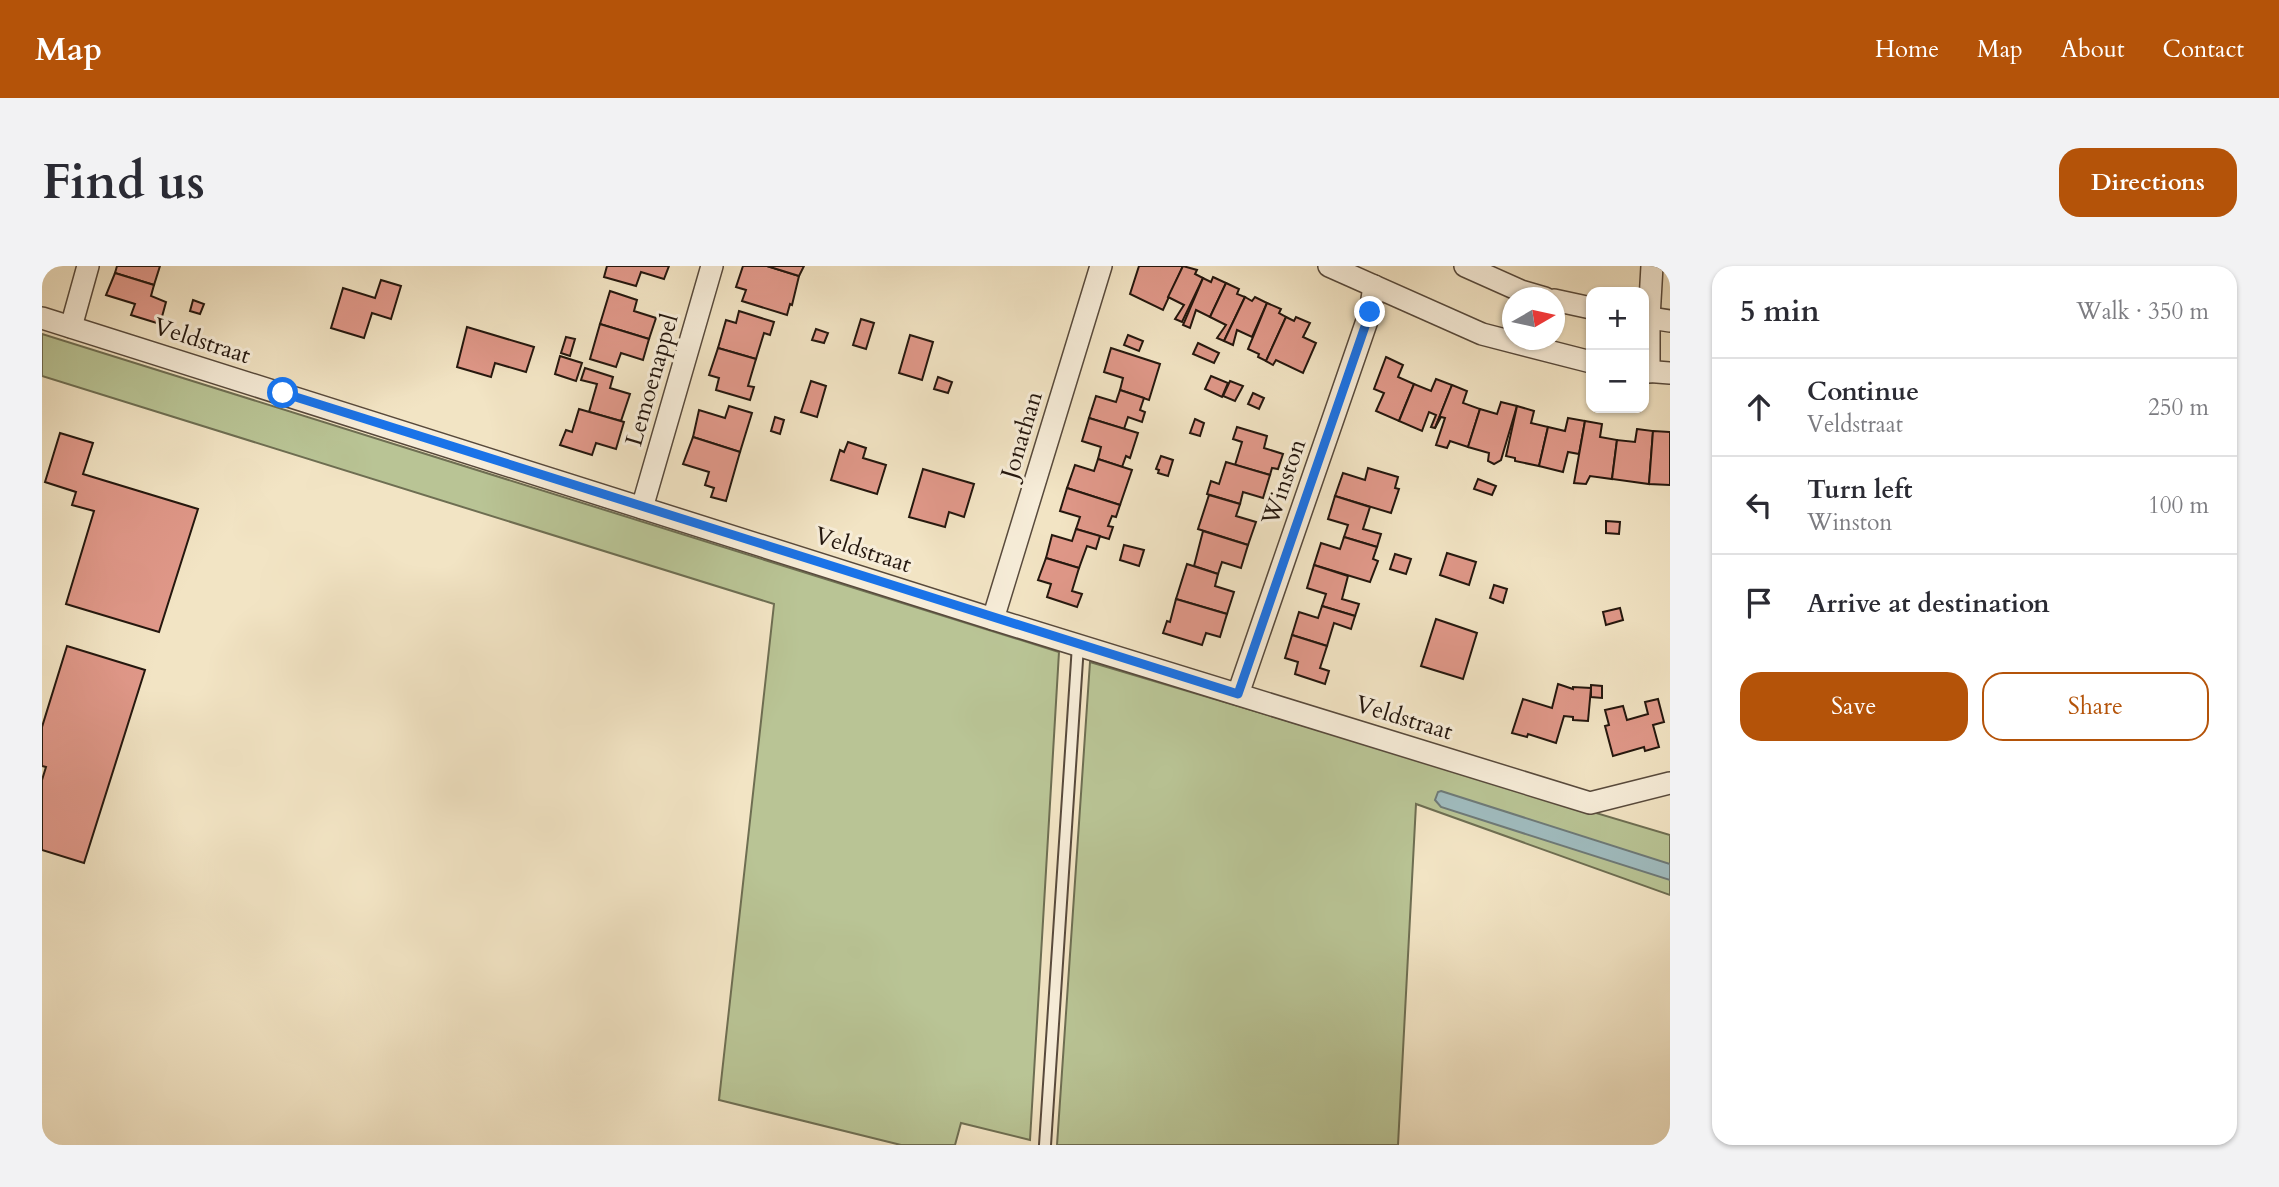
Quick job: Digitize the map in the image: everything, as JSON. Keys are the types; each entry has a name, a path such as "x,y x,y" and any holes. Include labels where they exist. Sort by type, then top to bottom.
{"street":[{"path":"71,327 88,266"},
{"name":"Lemoenappel","path":"642,508 712,266"},
{"name":"Jonathan","path":"993,619 1101,266"},
{"path":"1329,266 1482,334 1586,361"},
{"path":"1465,266 1512,287"},
{"path":"1649,292 1652,266"},
{"name":"Winston","path":"1238,694 1370,312 1374,286"},
{"path":"1565,302 1586,307"},
{"name":"Veldstraat","path":"42,318 993,619 1590,803 1670,783"},
{"path":"1649,318 1670,321"},
{"path":"1649,338 1654,372"}],"lane":[{"path":"1045,1145 1077,645"}],"green space":[{"path":"42,334 1059,652 1030,1140 961,1123 955,1145 901,1145 719,1100 774,604 42,376"},
{"path":"1090,662 1670,835 1670,895 1416,804 1398,1145 1057,1145"}],"water":[{"path":"1441,791 1670,864 1670,880 1441,807 1435,800"}],"building":[{"path":"117,266 160,266 154,285 115,273"},
{"path":"607,266 669,266 664,279 641,272 636,286 604,277"},
{"path":"743,266 767,266 799,276 787,315 742,301 746,290 736,287"},
{"path":"767,266 804,266 799,276"},
{"path":"1139,266 1183,266 1163,310 1130,294"},
{"path":"1183,266 1197,270 1195,274 1203,278 1182,322 1175,319 1184,305 1168,297"},
{"path":"115,273 154,285 151,296 166,302 160,324 131,315 135,304 106,295"},
{"path":"1213,277 1226,283 1210,317 1196,310 1190,328 1183,325 1203,278 1211,282"},
{"path":"381,280 401,286 391,319 372,313 364,338 331,328 343,288 375,298"},
{"path":"1226,283 1239,289 1237,294 1245,297 1224,341 1217,338 1226,325 1210,317"},
{"path":"610,291 637,300 634,311 656,318 649,339 600,324"},
{"path":"1245,297 1252,301 1255,297 1267,303 1252,337 1237,330 1233,345 1224,341"},
{"path":"193,300 204,304 200,314 190,311"},
{"path":"1267,303 1281,309 1279,313 1286,317 1266,361 1248,349"},
{"path":"739,311 774,322 770,335 764,333 756,359 718,348 726,320 736,323"},
{"path":"1286,317 1294,321 1296,317 1310,323 1303,337 1316,343 1303,373 1276,360 1273,365 1266,361"},
{"path":"861,319 874,323 866,349 853,345"},
{"path":"600,324 649,339 643,360 621,353 616,367 590,359"},
{"path":"467,327 534,347 526,372 495,363 491,377 457,367"},
{"path":"816,329 828,333 824,343 812,340"},
{"path":"910,335 933,342 922,380 899,373"},
{"path":"1128,335 1143,341 1139,351 1124,345"},
{"path":"566,337 575,339 570,356 561,353"},
{"path":"1198,343 1219,353 1214,363 1193,354"},
{"path":"718,348 756,359 748,386 754,387 750,400 716,390 719,378 709,375"},
{"path":"1111,348 1160,364 1149,400 1120,390 1123,378 1104,372"},
{"path":"560,356 582,363 576,381 555,374"},
{"path":"1386,357 1403,365 1398,377 1414,384 1399,421 1376,411 1384,393 1374,389"},
{"path":"585,368 613,377 610,388 630,394 621,421 589,412 597,384 581,380"},
{"path":"1211,376 1228,383 1222,397 1205,389"},
{"path":"938,377 952,382 948,393 934,389"},
{"path":"1436,379 1452,385 1435,428 1431,427 1436,415 1429,412 1422,431 1399,421 1414,384 1431,391"},
{"path":"811,381 826,386 817,417 801,412"},
{"path":"1230,381 1243,386 1235,401 1223,396"},
{"path":"1452,385 1467,391 1463,403 1480,409 1468,447 1450,441 1447,448 1436,445 1445,418 1441,417 1435,428"},
{"path":"1120,390 1144,398 1140,410 1145,412 1142,422 1128,417 1124,429 1089,418 1096,396 1116,402"},
{"path":"1253,393 1264,398 1259,409 1248,404"},
{"path":"1501,402 1517,406 1501,460 1494,464 1488,461 1489,453 1468,447 1480,409 1497,414"},
{"path":"729,406 752,413 740,452 693,437 699,410 725,418"},
{"path":"1517,406 1534,411 1531,423 1548,427 1539,466 1515,461 1515,458 1506,456"},
{"path":"579,409 624,422 616,449 596,443 592,455 560,445 566,430 572,432"},
{"path":"775,417 784,420 780,434 771,431"},
{"path":"1089,418 1138,433 1130,458 1126,456 1122,467 1098,459 1101,447 1082,441"},
{"path":"1568,418 1585,421 1579,454 1568,452 1563,472 1539,466 1548,427 1565,431"},
{"path":"1195,419 1204,423 1200,436 1190,433"},
{"path":"1585,421 1602,424 1600,437 1617,440 1612,479 1590,476 1586,484 1574,483"},
{"path":"1237,427 1267,436 1264,448 1283,454 1278,469 1272,468 1270,475 1235,465 1242,442 1233,439"},
{"path":"1637,429 1653,431 1649,484 1612,479 1617,440 1635,442"},
{"path":"1653,431 1670,432 1670,485 1649,484"},
{"path":"60,433 93,443 83,474 198,509 159,632 66,604 94,511 72,505 76,492 45,482"},
{"path":"693,437 740,452 726,501 711,497 714,488 705,485 709,472 683,464"},
{"path":"848,442 866,448 863,458 886,465 877,494 831,480 840,450 844,452"},
{"path":"1161,456 1173,460 1168,476 1158,473 1159,470 1156,469"},
{"path":"1098,459 1132,470 1120,505 1067,488 1075,465 1094,471"},
{"path":"1226,462 1270,475 1263,498 1243,492 1240,504 1207,494 1211,481 1219,484"},
{"path":"1368,468 1398,477 1395,488 1399,489 1391,513 1335,496 1343,473 1365,480"},
{"path":"923,469 974,484 964,517 949,512 945,527 909,517"},
{"path":"1478,479 1496,486 1492,495 1474,489"},
{"path":"1067,488 1120,505 1116,517 1112,516 1108,526 1113,527 1109,539 1076,529 1080,517 1060,511"},
{"path":"1209,495 1240,504 1236,516 1256,522 1248,545 1198,529"},
{"path":"1335,496 1370,507 1363,529 1381,534 1377,547 1344,537 1348,525 1328,519"},
{"path":"1606,521 1620,522 1619,534 1606,533"},
{"path":"1076,529 1100,536 1096,549 1087,546 1079,568 1046,558 1052,535 1072,541"},
{"path":"1203,531 1248,545 1241,568 1222,562 1218,574 1194,566"},
{"path":"1344,537 1377,547 1373,559 1378,561 1370,582 1314,565 1321,543 1340,549"},
{"path":"1124,545 1144,550 1139,566 1120,560"},
{"path":"1447,553 1476,562 1469,585 1440,575"},
{"path":"1395,554 1411,559 1406,574 1390,569"},
{"path":"1046,558 1079,568 1072,591 1082,594 1077,607 1047,597 1051,584 1038,580"},
{"path":"1187,564 1218,574 1215,586 1234,592 1227,614 1176,599"},
{"path":"1314,565 1348,576 1342,599 1359,604 1355,616 1322,606 1326,594 1307,588"},
{"path":"1494,585 1507,589 1503,603 1490,598"},
{"path":"1176,599 1227,614 1220,637 1206,633 1202,645 1163,633 1167,621 1170,622"},
{"path":"1322,606 1355,616 1351,629 1334,623 1327,646 1292,635 1299,612 1318,618"},
{"path":"1620,608 1623,620 1606,625 1603,612"},
{"path":"1436,619 1477,633 1463,679 1421,666"},
{"path":"1292,635 1327,646 1320,668 1329,671 1325,684 1295,674 1298,662 1285,658"},
{"path":"67,646 145,670 84,863 42,850 42,780 46,767 42,766 42,727"},
{"path":"1558,684 1573,689 1591,688 1588,721 1564,716 1556,743 1528,734 1527,737 1512,733 1523,699 1552,708"},
{"path":"1591,685 1602,686 1602,698 1591,697"},
{"path":"1658,699 1664,722 1653,725 1659,747 1645,751 1644,747 1613,756 1605,726 1609,725 1605,710 1623,706 1627,720 1648,714 1645,702"}],"route":[{"path":"283,393 993,619 1238,694 1370,312"}]}
